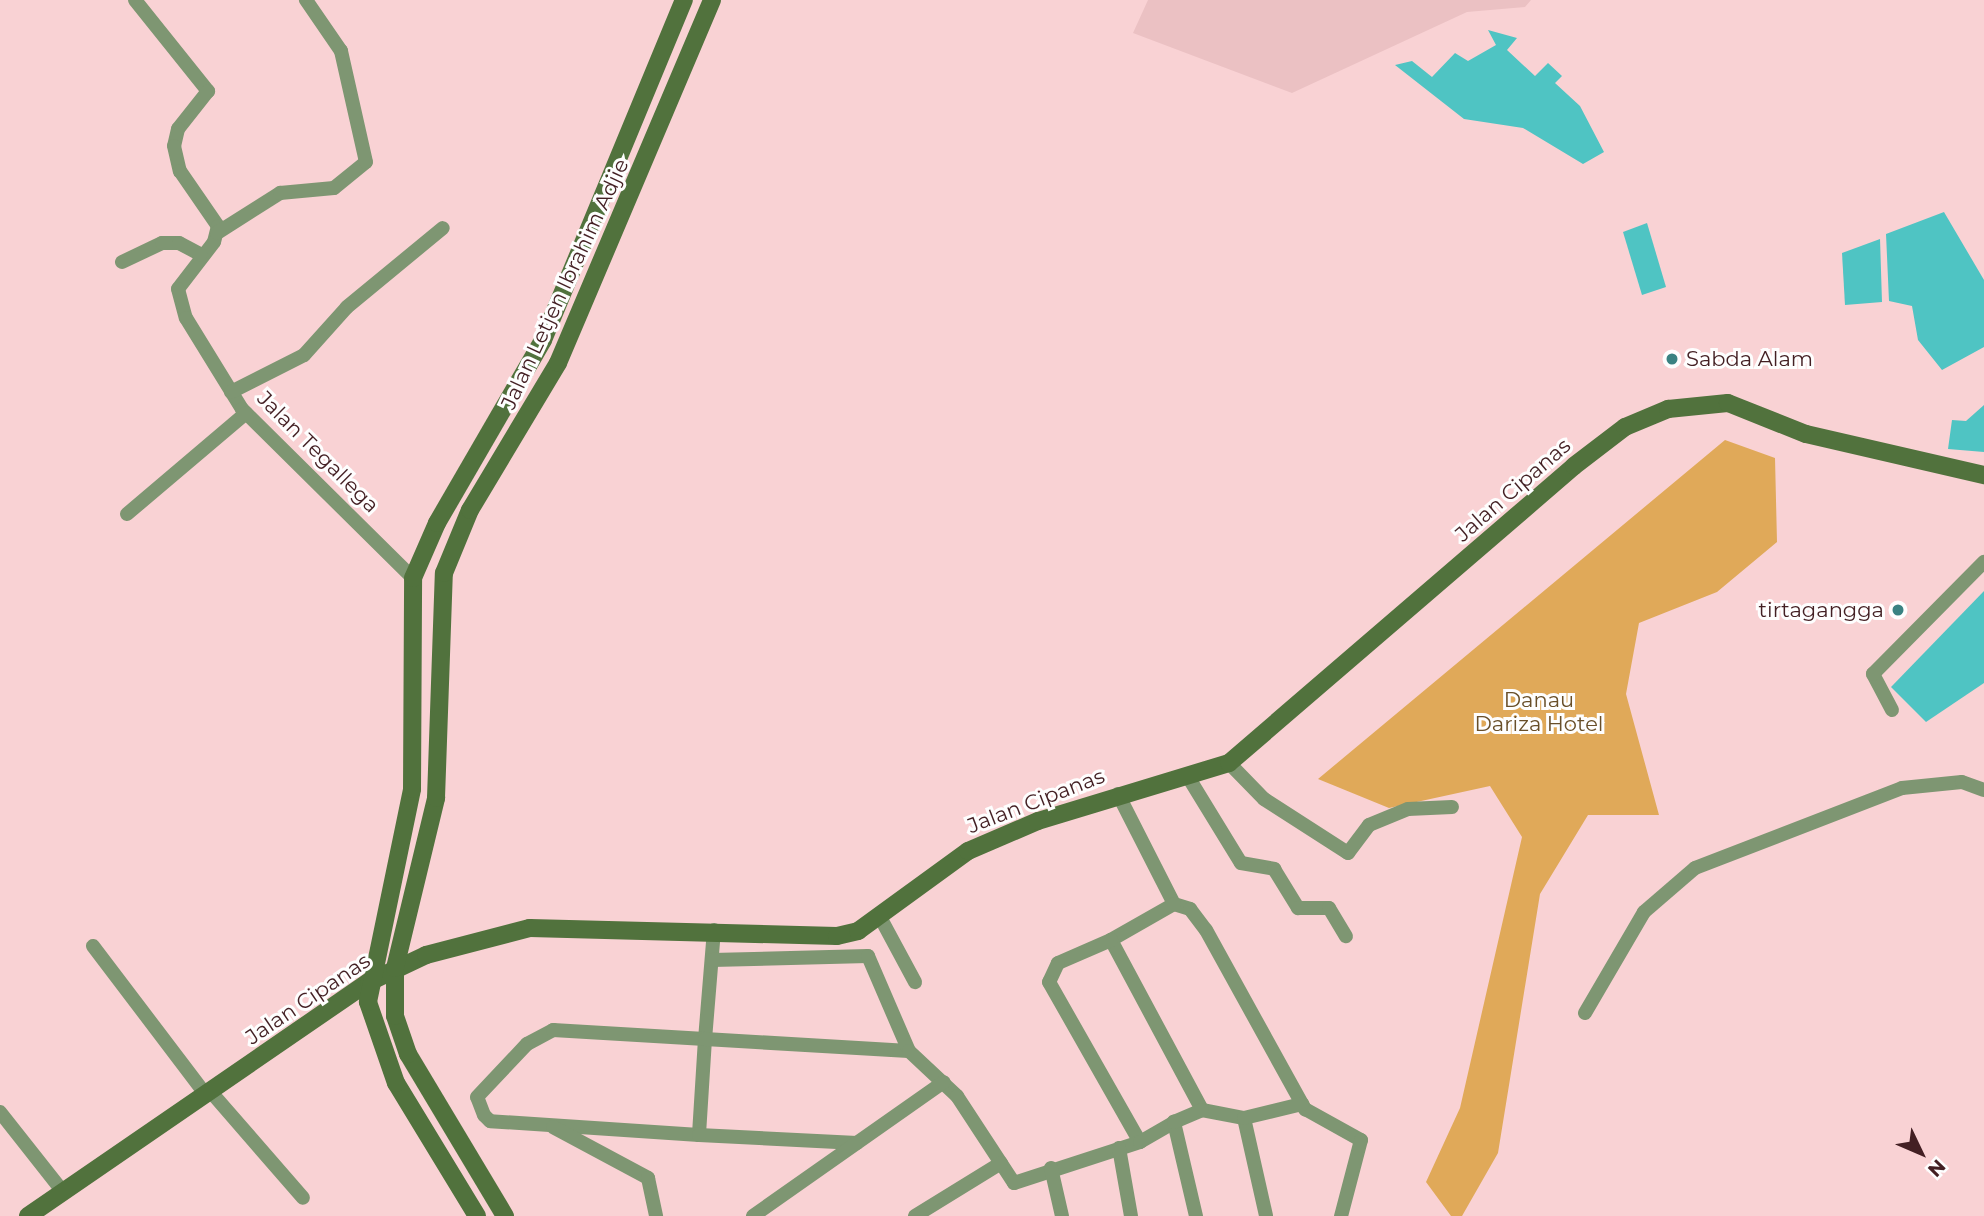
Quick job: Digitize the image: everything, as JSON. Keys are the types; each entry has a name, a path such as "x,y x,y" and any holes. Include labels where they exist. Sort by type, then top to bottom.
{"street":[{"path":"135,0 208,91 178,129 174,146 180,172 217,233"},
{"name":"Jalan Tegallega","path":"306,0 341,51 366,162 334,188 280,193 217,233 178,289 180,302 246,414 413,578"},
{"name":"Jalan Letjen Ibrahim Adjie","path":"477,1216 386,1060 373,1027 369,982 412,789 413,578 436,523 511,405 619,168 684,0"},
{"name":"Jalan Letjen Ibrahim Adjie","path":"505,1216 408,1054 395,1016 395,968 436,798 444,573 470,510 531,415 712,0"},
{"path":"231,392 304,355 347,307 443,228"},
{"path":"122,262 162,243 179,243 200,254"},
{"name":"Jalan Cipanas","path":"28,1216 369,982 395,968 530,928 714,930 837,936 880,917 968,851 1118,794 1228,763 1574,466 1625,427 1668,409 1728,403 1806,434 1984,475"},
{"path":"511,405 531,415"},
{"path":"127,514 246,414"},
{"path":"1892,710 1874,674 1984,562"},
{"path":"1228,763 1264,799 1348,853 1369,825 1408,809 1452,807"},
{"path":"1187,775 1241,863 1274,869 1298,908 1329,908 1346,936"},
{"path":"1585,1013 1644,912 1695,869 1902,788 1962,782 1984,790"},
{"path":"1118,794 1174,904 1190,909 1206,930 1302,1104 1361,1140 1341,1216"},
{"path":"1140,1142 1049,982 1058,963 1111,940 1174,904"},
{"path":"880,917 915,982"},
{"path":"699,1135 714,930"},
{"path":"1111,940 1202,1110"},
{"path":"93,946 209,1093 303,1198"},
{"path":"712,960 868,956 909,1051 944,1082 1017,1184 1051,1168 1140,1142 1174,1122 1202,1110 1244,1118 1302,1104"},
{"path":"857,1143 489,1121 476,1102 542,1035 553,1030 909,1051"},
{"path":"753,1216 944,1082"},
{"path":"0,1112 64,1193"},
{"path":"1244,1118 1266,1216"},
{"path":"1174,1122 1196,1216"},
{"path":"549,1125 648,1178 656,1216"},
{"path":"1119,1148 1131,1216"},
{"path":"915,1216 1001,1163"},
{"path":"1051,1168 1062,1216"}],"shaded area":[{"path":"1148,0 1531,0 1525,7 1467,12 1292,93 1133,33"}],"green space":[{"name":"Danau Dariza Hotel","path":"1725,440 1775,458 1777,542 1717,592 1639,623 1626,694 1659,815 1588,815 1540,894 1498,1153 1462,1216 1451,1216 1426,1182 1460,1108 1522,837 1490,786 1389,808 1318,779"}],"water":[{"path":"1488,30 1517,38 1507,50 1535,76 1548,63 1562,76 1555,83 1580,106 1604,152 1583,164 1523,128 1464,119 1395,65 1412,61 1432,77 1455,53 1468,61 1496,45"},
{"path":"1944,212 1984,280 1984,347 1942,370 1918,340 1912,306 1889,301 1886,234"},
{"path":"1647,223 1666,287 1642,295 1623,232"},
{"path":"1880,239 1882,302 1845,305 1842,253"},
{"path":"1984,405 1984,452 1948,449 1952,420 1966,421"},
{"path":"1984,591 1984,683 1926,722 1891,687"}],"place":[{"name":"Sabda Alam","path":"1672,359"},
{"name":"tirtagangga","path":"1898,610"}]}
